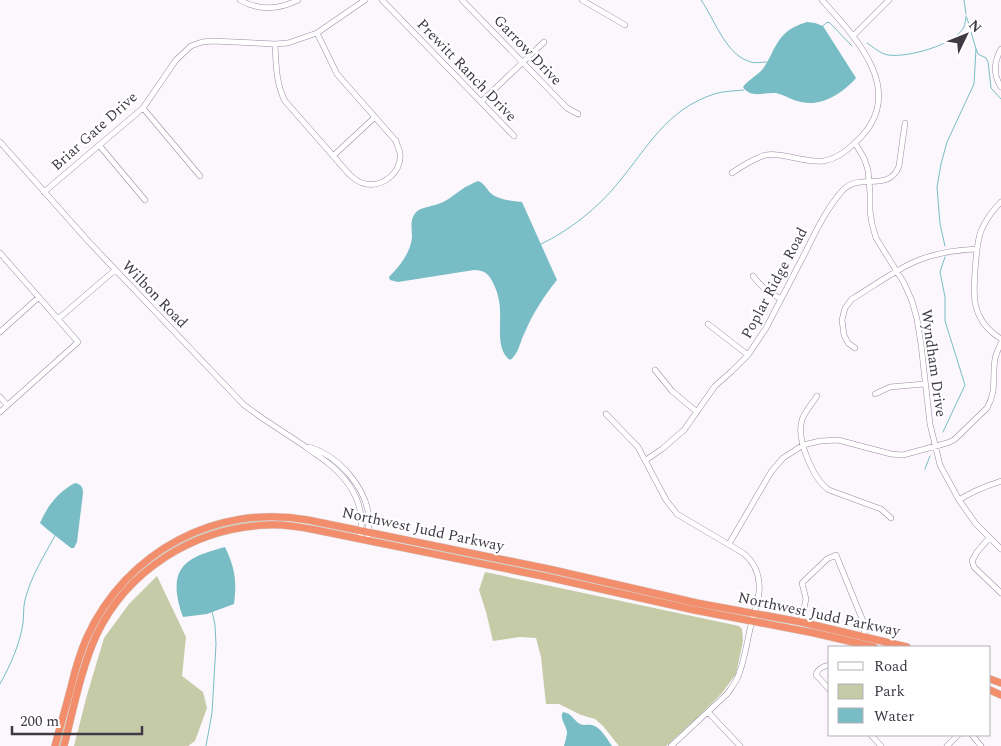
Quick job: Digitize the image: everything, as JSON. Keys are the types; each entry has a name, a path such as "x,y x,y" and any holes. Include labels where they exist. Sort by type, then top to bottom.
{"highway":[{"name":"Northwest Judd Parkway","path":"55,746 78,662 101,611 116,590 153,555 174,542 218,524 244,518 267,516 291,517 365,531 697,602 801,622 903,646"},
{"name":"Northwest Judd Parkway","path":"64,746 88,655 112,609 128,589 158,562 183,547 203,538 248,526 298,526 870,646"}],"street":[{"path":"240,0 253,6 270,8 284,6 298,0"},
{"name":"Briar Gate Drive","path":"44,192 143,108 176,60 191,46 213,41 288,43 317,33 365,0"},
{"name":"Prewitt Ranch Drive","path":"382,0 514,136"},
{"name":"Garrow Drive","path":"462,0 567,108 578,114"},
{"path":"582,0 624,25"},
{"path":"732,173 765,155 823,161 838,156 867,130 877,112 880,96 878,82 870,62 852,36 822,0"},
{"path":"852,36 889,0"},
{"path":"275,44 280,92 285,101 356,180 365,184 376,184 387,180 395,173 399,165 400,152 396,141 337,74 317,33"},
{"path":"481,102 544,42"},
{"path":"1001,49 996,58 995,67 996,78 1001,87"},
{"path":"143,108 200,176"},
{"path":"333,156 375,117"},
{"name":"Poplar Ridge Road","path":"646,460 684,430 715,386 748,355 766,328 822,219 844,189 855,182 880,182 893,176 896,172 901,152 905,123"},
{"name":"Wilbon Road","path":"0,142 115,270 244,405 306,447 333,460 346,471 361,494 366,507 369,519 363,539"},
{"name":"Wyndham Drive","path":"854,143 864,158 868,170 870,211 876,238 904,283 917,319 930,424 940,465 959,500 976,524 1001,550"},
{"path":"99,145 144,200"},
{"path":"1001,202 982,228 978,240 974,293 976,308 983,322 992,333 1001,339"},
{"path":"855,348 848,343 844,335 842,320 845,308 852,299 913,262 952,251 977,249"},
{"path":"0,253 78,342 0,412"},
{"path":"58,319 115,270"},
{"path":"753,276 759,284 781,299"},
{"path":"0,332 39,297"},
{"path":"708,324 748,355"},
{"path":"728,544 771,472 783,458 803,446 820,441 838,440 891,454 903,455 954,440 987,408 993,394 995,359 1001,343"},
{"path":"655,370 672,391 696,412"},
{"path":"875,394 890,387 924,384"},
{"path":"817,396 802,420 800,434 816,477 824,486 836,493 881,509 891,518"},
{"path":"0,397 7,405"},
{"path":"606,414 638,447 666,500 677,514 743,553 756,569 759,583 754,613 739,674 734,684 727,694 671,746"},
{"path":"959,500 967,494 1001,482"},
{"path":"989,538 972,561 974,567 1001,593"},
{"path":"801,622 806,599 802,583 827,559 836,555 865,626 864,636"},
{"path":"828,666 817,670 816,675 828,688"},
{"path":"708,712 740,746"},
{"path":"871,736 881,746"},
{"path":"946,746 957,736"},
{"path":"974,736 982,746"}],"green space":[{"path":"261,519 262,522 240,525 209,533 163,555 103,618 61,746 58,746 87,643 110,602 141,568 172,546 204,531 237,522"},
{"path":"432,549 557,573 683,602 683,604 432,551"},
{"path":"485,572 739,626 742,629 743,641 736,674 722,693 666,746 619,746 595,719 581,715 559,704 546,704 541,657 536,638 520,637 493,641 479,590"},
{"path":"157,576 186,637 182,676 203,692 207,708 195,741 188,746 74,746 104,638 129,604"}],"water":[{"path":"807,22 823,26 856,78 832,98 809,103 776,93 754,94 746,91 743,87 759,73 781,38 789,30"},
{"path":"478,181 496,197 522,202 557,280 535,311 517,351 510,360 506,356 501,344 498,295 487,274 474,270 398,282 390,280 389,277 407,254 412,237 412,220 416,212 445,201 465,187"},
{"path":"75,483 81,486 83,493 77,542 74,548 71,548 40,523 46,510 54,500"},
{"path":"225,547 234,575 234,604 207,614 183,617 179,606 177,583 183,566 197,556"},
{"path":"563,712 580,724 592,725 598,728 612,746 564,746 567,732 562,719"}],"waterway":[{"path":"701,0 726,43 733,51 750,62 767,62"},
{"path":"964,0 966,14"},
{"path":"867,43 888,55 907,54 930,49 941,45 959,33 964,27 966,16"},
{"path":"967,18 978,54 986,58 988,62 991,88 1001,99"},
{"path":"822,27 827,22 830,23 852,46"},
{"path":"945,246 940,224 937,187 947,142 974,84 976,49"},
{"path":"541,244 552,239 583,218 602,201 659,131 683,110 697,101 714,94 744,90"},
{"path":"943,432 965,385 945,321 945,297 940,272 945,257"},
{"path":"925,469 930,456"},
{"path":"0,684 20,639 24,603 28,591 38,566 56,534"},
{"path":"206,746 212,713 216,644 212,611"}]}
